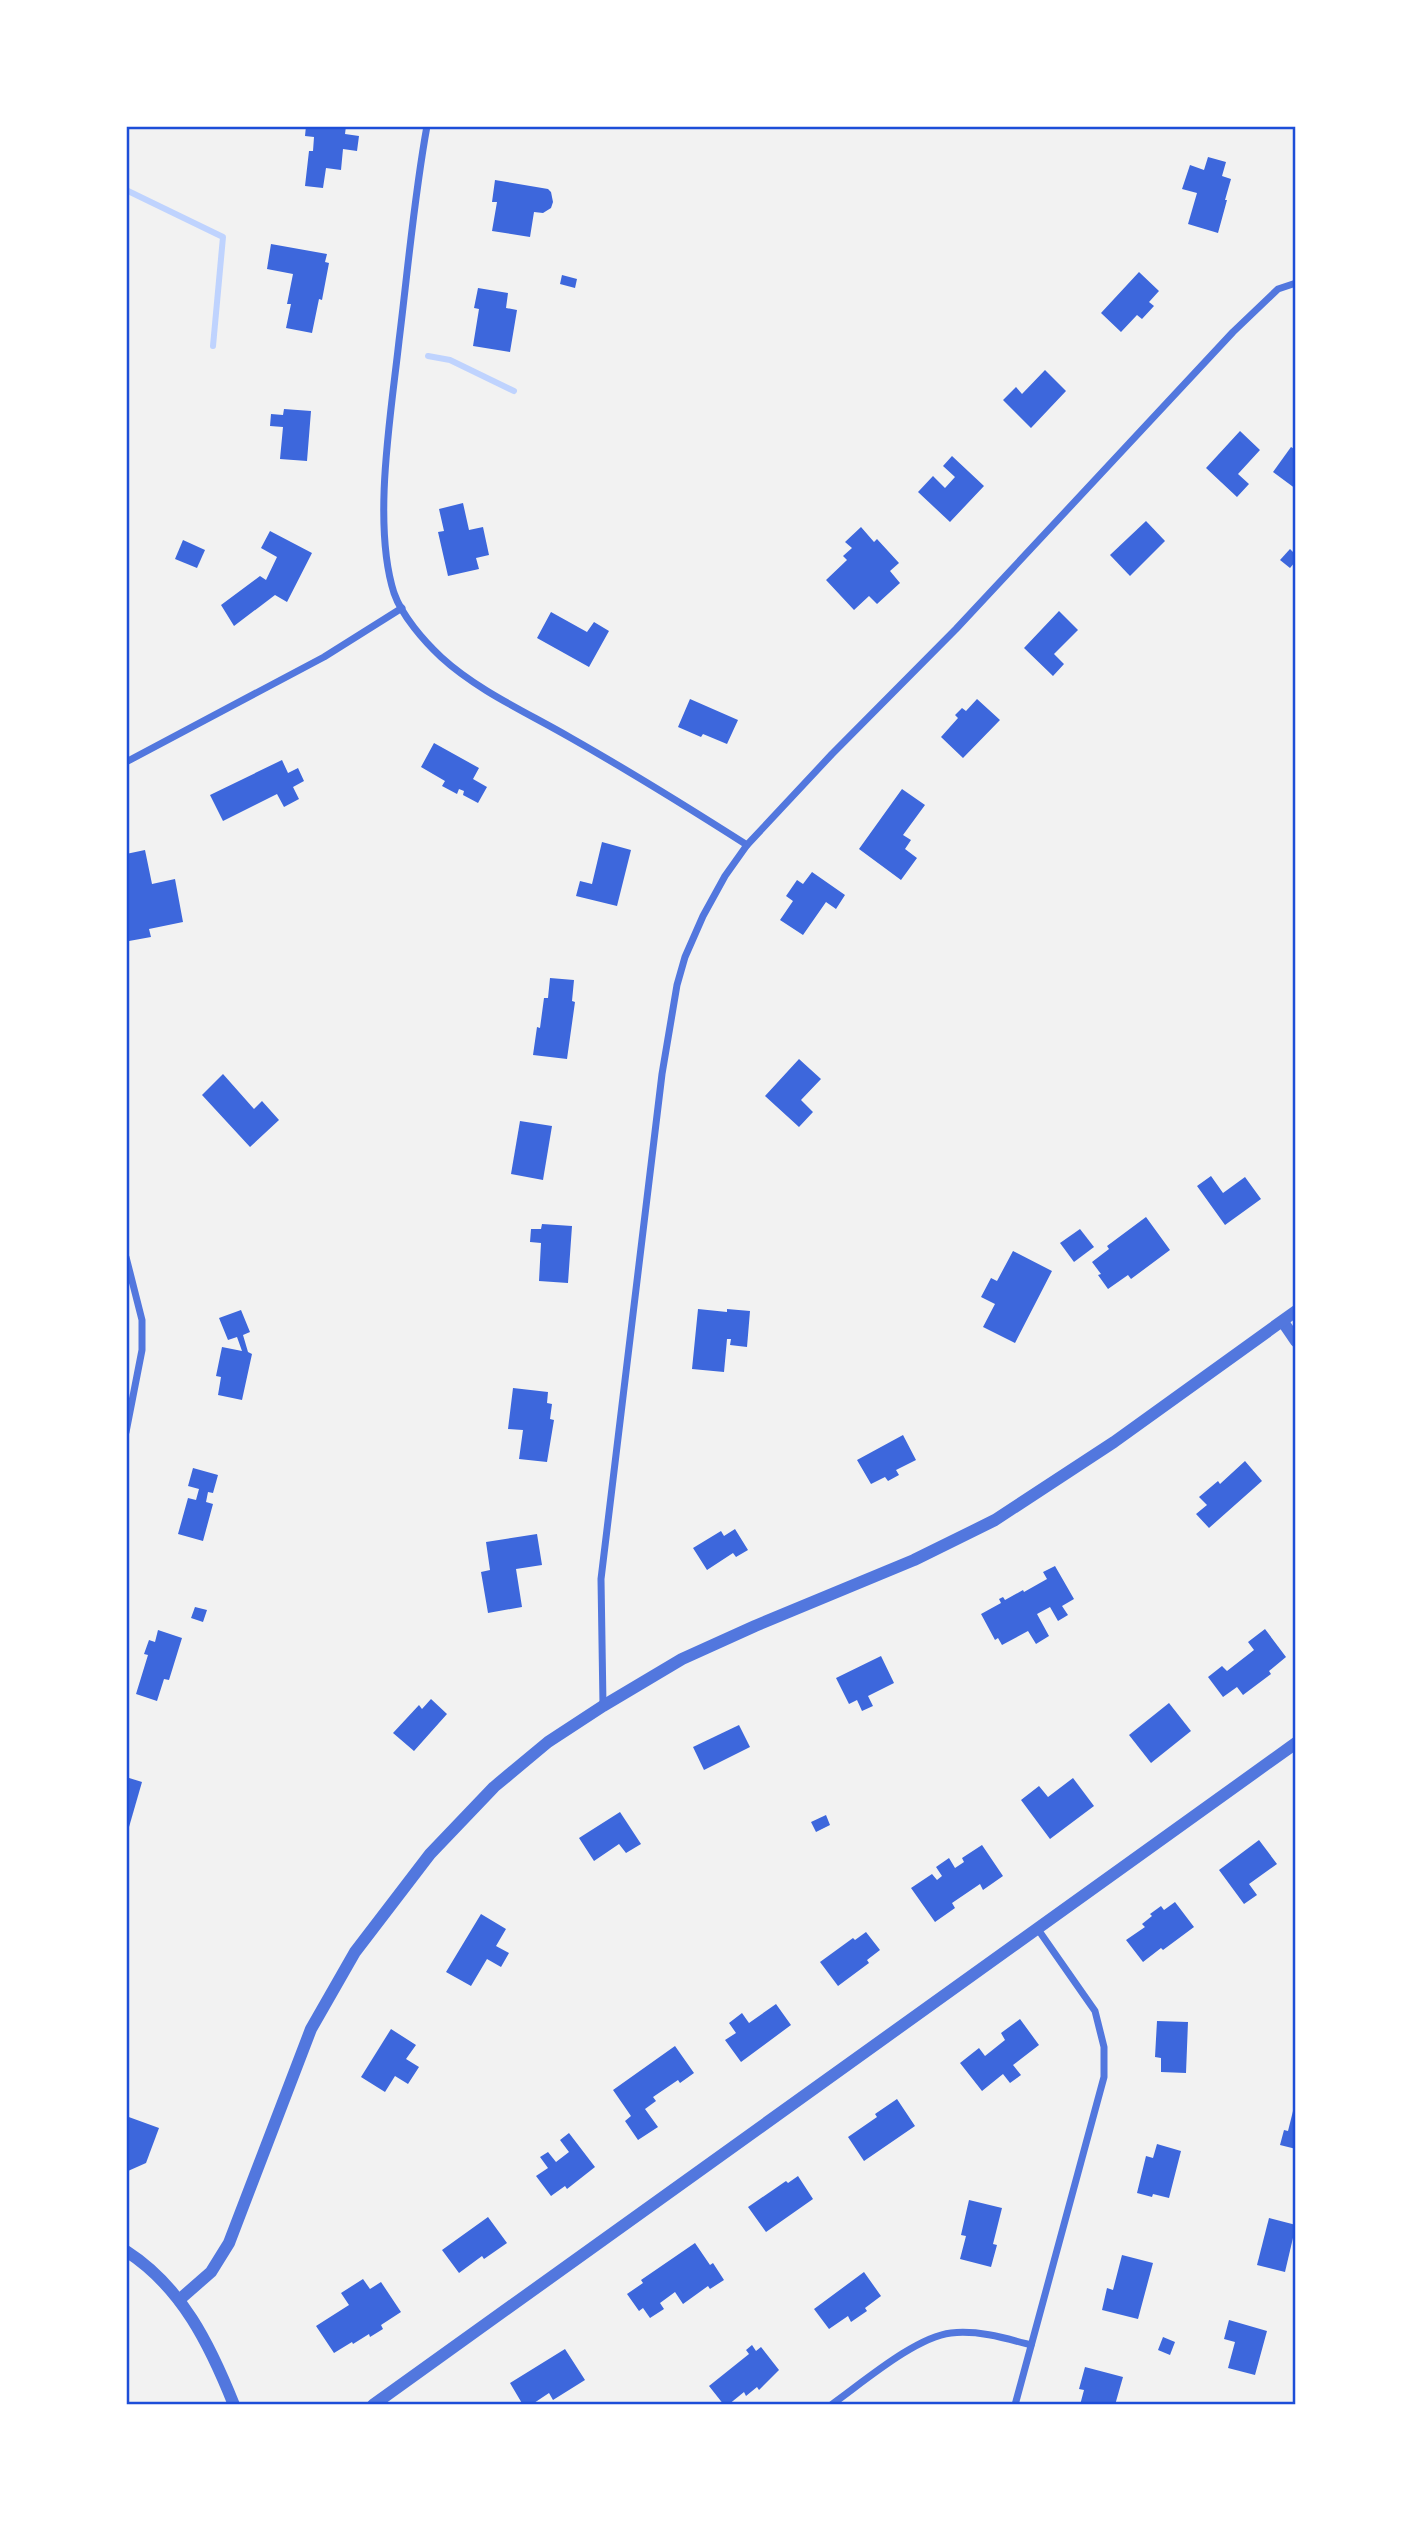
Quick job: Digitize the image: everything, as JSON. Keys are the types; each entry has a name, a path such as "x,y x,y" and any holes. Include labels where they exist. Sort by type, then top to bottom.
{"street":[{"path":"427,126 392,400 383,509 395,595 418,631 441,656 470,680 639,777 747,845"},
{"path":"603,1706 601,1578 662,1074 677,985 685,957 707,908 747,845 832,754 956,629 1233,332 1278,289 1296,283"},
{"path":"126,762 324,657 402,608"},
{"path":"126,1257 142,1320 142,1340 126,1432"},
{"path":"179,2300 211,2272 229,2243 311,2029 355,1952 430,1854 494,1787 548,1742 682,1659 914,1560 995,1520 1114,1442 1296,1311"},
{"path":"1283,1322 1296,1341"},
{"path":"373,2405 1296,1743"},
{"path":"1015,2405 1104,2077 1104,2047 1095,2011 1037,1928"},
{"path":"126,2251 152,2272 179,2300 210,2348 234,2405"},
{"path":"831,2405 909,2350 927,2340 949,2333 997,2336 1031,2345"}],"building":[{"path":"306,126 346,126 345,134 359,136 357,151 343,149 341,170 326,168 323,188 305,186 309,151 313,151 314,137 305,136"},
{"path":"1208,157 1226,162 1222,176 1231,179 1218,233 1188,224 1197,193 1182,189 1190,165 1204,170"},
{"path":"495,180 548,189 551,192 551,208 543,213 534,212 530,237 492,231 497,202 492,202"},
{"path":"271,244 327,254 325,262 329,263 322,300 319,299 312,333 286,328 293,274 267,269"},
{"path":"1139,272 1159,291 1149,302 1154,306 1142,319 1137,315 1121,332 1101,313"},
{"path":"562,275 577,279 575,288 560,284"},
{"path":"478,288 508,293 506,308 517,310 510,352 473,346 479,309 474,308"},
{"path":"1045,370 1066,391 1031,428 1003,400 1016,387 1022,394"},
{"path":"284,409 311,411 307,461 280,459 283,427 270,426 271,414 283,415"},
{"path":"1240,431 1260,450 1238,474 1249,484 1237,497 1206,468"},
{"path":"1291,447 1296,450 1296,489 1273,472"},
{"path":"952,456 984,486 950,522 918,492 933,476 945,488 955,477 943,466"},
{"path":"463,503 469,530 483,527 489,555 476,558 479,569 448,576 438,532 444,531 439,509"},
{"path":"1146,521 1165,541 1130,576 1110,555"},
{"path":"861,527 874,542 877,539 899,563 890,571 900,583 877,604 869,596 854,610 826,580 847,560 843,556 852,548 845,542"},
{"path":"270,531 312,553 287,602 275,595 234,626 221,605 260,576 266,580 277,557 261,548"},
{"path":"183,540 205,550 197,568 175,559"},
{"path":"1290,549 1296,555 1296,561 1290,568 1280,560"},
{"path":"1059,611 1078,630 1054,654 1064,664 1053,676 1024,648"},
{"path":"551,612 587,632 594,622 609,631 589,667 537,638"},
{"path":"690,699 738,720 727,744 678,727"},
{"path":"977,699 1000,720 963,758 941,737 958,718 955,715 962,708 966,711"},
{"path":"434,743 479,768 473,779 487,787 478,803 463,795 464,791 459,789 457,794 442,786 445,781 421,767"},
{"path":"282,760 288,773 298,768 304,781 293,787 299,799 284,807 277,794 223,821 210,795"},
{"path":"902,789 925,805 903,835 911,840 905,849 917,858 901,880 859,849"},
{"path":"602,842 631,850 617,906 576,896 580,881 592,884"},
{"path":"145,850 152,884 175,879 183,922 149,929 151,937 129,941 126,927 126,854"},
{"path":"812,872 845,895 836,909 826,902 803,935 780,920 793,901 786,896 797,880 803,884"},
{"path":"550,978 574,980 572,1001 575,1002 567,1059 533,1055 544,998 548,998"},
{"path":"799,1059 821,1079 801,1100 813,1112 799,1127 765,1096"},
{"path":"223,1074 254,1109 262,1101 279,1120 250,1147 202,1095"},
{"path":"520,1121 552,1126 543,1180 511,1174"},
{"path":"1211,1176 1223,1193 1245,1177 1261,1199 1225,1225 1197,1186"},
{"path":"1146,1217 1170,1250 1131,1279 1128,1275 1108,1289 1092,1262 1109,1249 1107,1246"},
{"path":"542,1224 572,1226 568,1283 539,1281 541,1243 530,1242 531,1229 541,1229"},
{"path":"1080,1229 1094,1247 1074,1262 1060,1243"},
{"path":"1013,1251 1052,1271 1015,1343 983,1327 995,1304 981,1297 991,1278 997,1281"},
{"path":"698,1309 750,1311 747,1347 730,1345 731,1339 727,1339 724,1372 692,1369"},
{"path":"241,1310 250,1332 243,1335 248,1352 252,1354 242,1400 218,1395 221,1377 216,1376 222,1347 242,1351 237,1337 228,1340 219,1318"},
{"path":"513,1388 548,1392 547,1403 552,1404 550,1419 554,1420 547,1462 519,1459 523,1430 508,1429"},
{"path":"903,1435 916,1460 896,1470 899,1475 888,1481 885,1477 871,1484 857,1460"},
{"path":"1245,1461 1262,1481 1209,1528 1196,1514 1207,1505 1199,1497 1218,1481 1220,1484"},
{"path":"193,1468 218,1475 213,1493 208,1492 206,1502 213,1504 203,1541 178,1534 188,1498 196,1500 199,1489 188,1486"},
{"path":"735,1529 748,1550 736,1557 733,1553 707,1570 693,1548 721,1531 724,1536"},
{"path":"537,1534 542,1565 516,1569 522,1607 488,1613 481,1572 490,1570 486,1542"},
{"path":"1055,1566 1074,1599 1062,1606 1068,1615 1058,1621 1050,1607 1037,1614 1049,1636 1036,1644 1028,1631 1002,1645 998,1638 995,1640 981,1614 1001,1603 999,1599 1003,1597 1005,1600 1047,1579 1043,1572"},
{"path":"195,1607 207,1610 203,1622 191,1618"},
{"path":"1265,1629 1286,1657 1269,1671 1271,1674 1243,1695 1237,1687 1223,1697 1208,1677 1222,1666 1227,1671 1254,1650 1248,1642"},
{"path":"158,1630 182,1638 169,1680 164,1679 157,1701 136,1694 148,1655 144,1654 149,1640 155,1642"},
{"path":"881,1656 894,1683 868,1696 873,1706 862,1711 857,1700 849,1704 836,1678"},
{"path":"431,1699 447,1714 414,1751 393,1733 419,1705 422,1709"},
{"path":"1169,1703 1191,1731 1151,1763 1129,1735"},
{"path":"739,1725 750,1747 704,1770 693,1747"},
{"path":"126,1777 142,1782 127,1834 126,1834"},
{"path":"1073,1778 1094,1806 1050,1839 1021,1800 1039,1786 1048,1797"},
{"path":"620,1812 641,1844 626,1853 619,1844 594,1861 579,1838"},
{"path":"826,1815 830,1825 816,1832 811,1822"},
{"path":"1259,1840 1277,1864 1249,1884 1257,1895 1244,1904 1219,1870"},
{"path":"982,1845 1003,1876 983,1890 980,1884 952,1903 955,1908 935,1922 911,1888 932,1874 937,1880 942,1876 936,1867 949,1858 955,1868 964,1862 962,1858"},
{"path":"1175,1902 1194,1927 1143,1962 1126,1940 1145,1927 1142,1924 1152,1916 1150,1914 1161,1906 1164,1910"},
{"path":"481,1914 506,1929 496,1946 509,1953 501,1967 487,1959 471,1986 446,1972"},
{"path":"866,1932 880,1950 867,1960 869,1963 838,1986 820,1962"},
{"path":"776,2004 791,2025 741,2062 725,2040 736,2033 729,2023 742,2013 749,2023"},
{"path":"1020,2019 1039,2045 1013,2065 1021,2075 1010,2083 1003,2074 982,2091 960,2063 979,2048 985,2056 1005,2040 1001,2033"},
{"path":"1157,2021 1188,2022 1186,2073 1161,2072 1161,2058 1155,2057"},
{"path":"391,2029 416,2045 406,2059 419,2067 408,2084 395,2076 385,2092 361,2077"},
{"path":"675,2046 694,2073 653,2097 656,2101 645,2109 658,2127 638,2140 625,2121 631,2116 613,2090"},
{"path":"897,2099 915,2126 864,2161 848,2137"},
{"path":"1295,2103 1296,2149 1280,2145 1284,2130 1288,2131"},
{"path":"126,2116 159,2128 146,2163 128,2171 126,2170"},
{"path":"569,2133 595,2167 567,2189 565,2186 551,2196 536,2176 548,2168 540,2157 548,2152 556,2162 569,2152 560,2140"},
{"path":"1157,2144 1181,2151 1169,2198 1137,2193 1146,2156 1153,2158"},
{"path":"798,2176 813,2199 766,2232 748,2207"},
{"path":"969,2200 1002,2208 993,2244 997,2245 991,2267 960,2259 966,2236 961,2235"},
{"path":"488,2217 507,2243 484,2259 482,2256 459,2273 442,2250"},
{"path":"1269,2218 1296,2225 1285,2272 1257,2265"},
{"path":"695,2243 724,2280 710,2289 708,2286 683,2304 675,2292 660,2303 664,2309 650,2318 643,2308 639,2311 627,2294 643,2283 641,2280"},
{"path":"1122,2255 1153,2263 1138,2319 1102,2310 1107,2288 1113,2290"},
{"path":"864,2272 881,2296 865,2308 867,2311 851,2322 848,2316 829,2329 814,2309"},
{"path":"363,2279 370,2289 381,2282 401,2312 381,2325 383,2329 370,2337 369,2334 334,2353 316,2326 349,2305 341,2293"},
{"path":"1229,2320 1267,2331 1255,2375 1228,2368 1235,2342 1224,2339"},
{"path":"1163,2337 1175,2342 1170,2355 1158,2350"},
{"path":"752,2345 756,2351 761,2347 779,2370 759,2390 757,2387 746,2396 744,2392 728,2405 724,2405 709,2386 749,2354 746,2350"},
{"path":"565,2349 585,2380 553,2400 549,2393 531,2405 523,2405 510,2383"},
{"path":"1085,2367 1123,2377 1115,2405 1080,2405 1084,2390 1079,2389"}],"waterway":[{"path":"126,190 223,237 213,346"},
{"path":"428,356 450,360 514,391"}]}
